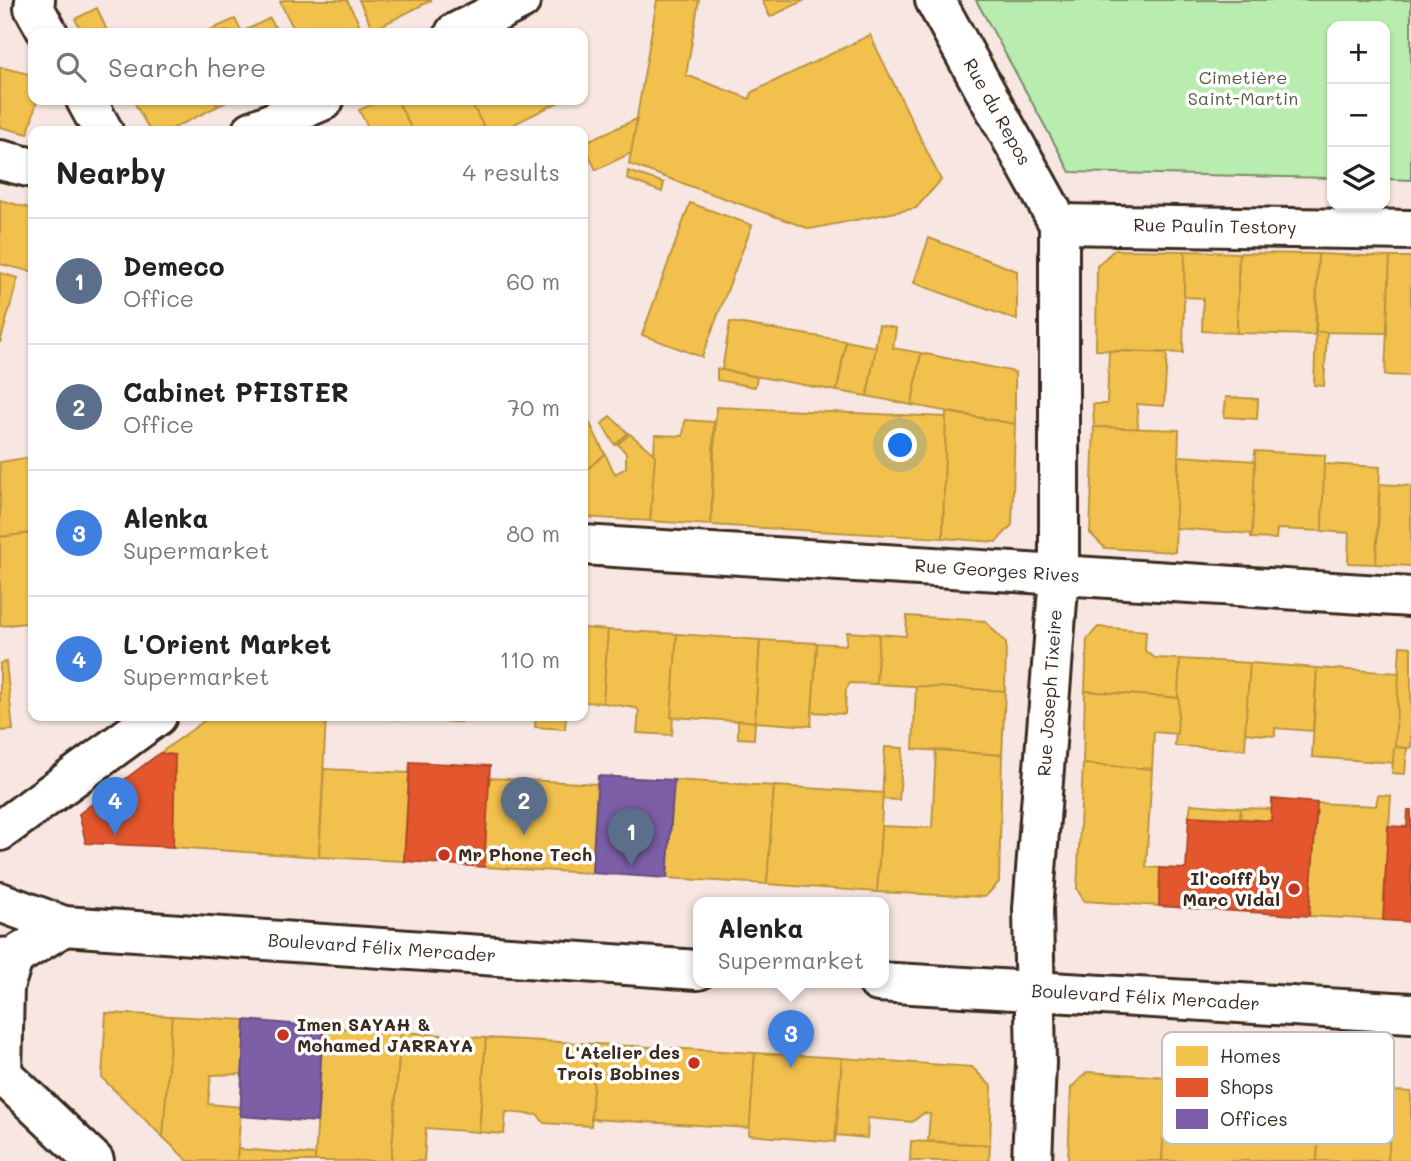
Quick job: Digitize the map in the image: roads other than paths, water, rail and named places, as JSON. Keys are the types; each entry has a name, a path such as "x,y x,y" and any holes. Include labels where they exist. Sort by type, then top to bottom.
{"street":[{"path":"35,0 34,8 45,28"},
{"path":"465,28 521,0"},
{"name":"Rue du Repos","path":"935,0 1059,224"},
{"path":"89,105 100,126"},
{"path":"271,126 323,112"},
{"path":"0,160 28,167"},
{"name":"Rue Paulin Testory","path":"1059,224 1411,230"},
{"name":"Rue Joseph Tixeire","path":"1032,1161 1036,1063 1033,909 1059,576 1059,224"},
{"name":"Rue Georges Rives","path":"588,545 1411,597"},
{"path":"0,831 149,721"},
{"name":"Boulevard Félix Mercader","path":"0,902 64,926 693,970"},
{"path":"64,926 7,958 1,1073 94,1161"},
{"name":"Boulevard Félix Mercader","path":"889,983 1411,1013"}],"place":[{"name":"L'Orient Market","path":"115,835"},
{"name":"Cabinet PFISTER","path":"524,835"},
{"name":"Mr Phone Tech","path":"444,855"},
{"name":"Demeco","path":"631,866"},
{"name":"Il'coiff by Marc Vidal","path":"1294,889"},
{"name":"Imen SAYAH & Mohamed JARRAYA","path":"283,1035"},
{"name":"L'Atelier des Trois Bobines","path":"694,1063"},
{"name":"Alenka","path":"791,1068"}],"park label":[{"name":"Cimetière Saint-Martin","path":"1243,88"}]}
